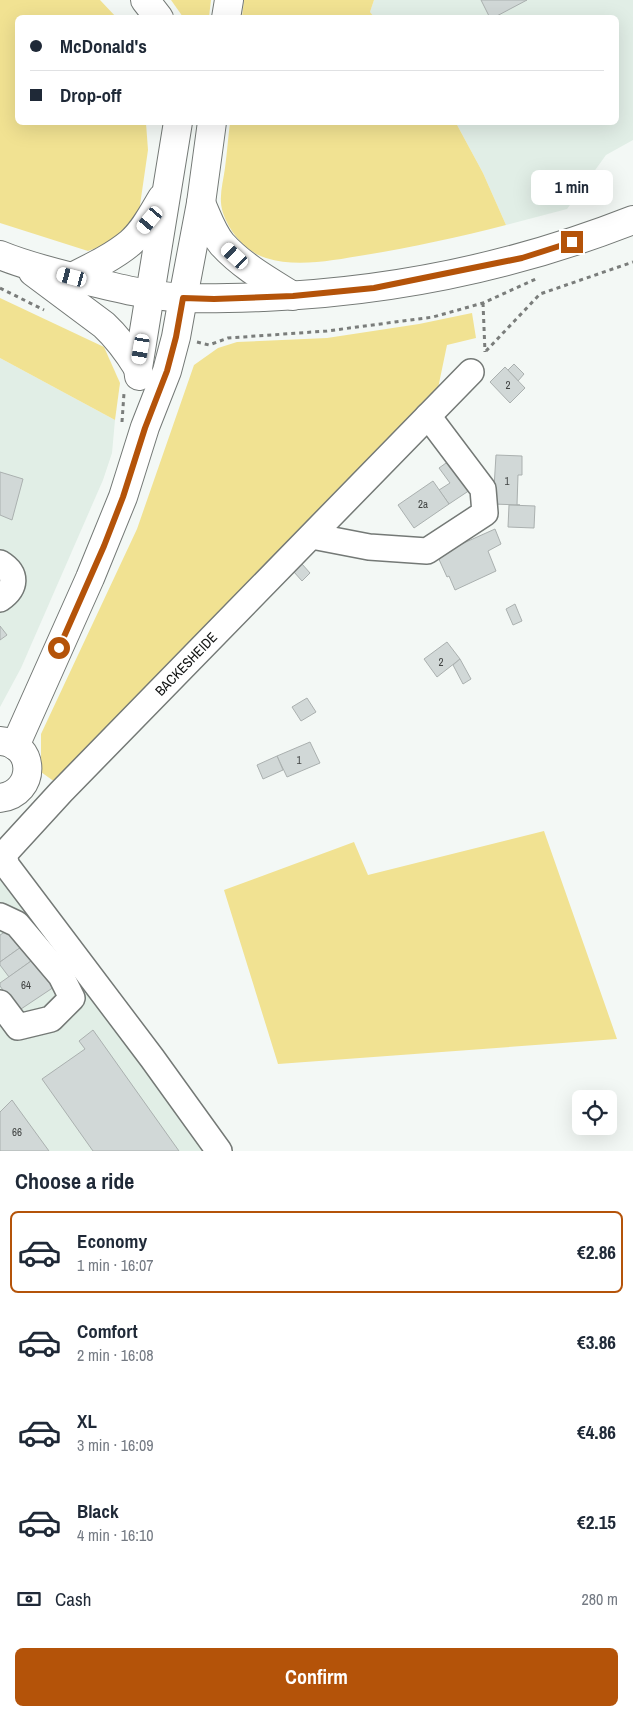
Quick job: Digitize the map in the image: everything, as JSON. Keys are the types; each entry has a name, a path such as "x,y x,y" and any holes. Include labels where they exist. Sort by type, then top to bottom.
{"main road":[{"path":"145,0 157,15"},
{"path":"226,15 228,0"},
{"path":"131,378 150,294 178,125"},
{"path":"133,429 167,371 176,337 201,203 212,125"},
{"path":"72,277 105,260 131,242 150,220 168,188"},
{"path":"201,203 212,229 221,243 249,270 293,296"},
{"path":"11,260 116,288 150,294 214,299 293,296 374,288 513,260 589,237 633,220"},
{"path":"0,798 14,794 24,784 27,777 27,763 24,756 8,743 110,530 123,497 133,429 130,355 115,334 11,260"}],"lane":[{"name":"BACKESHEIDE","path":"219,1151 146,1050 7,866 5,860 6,852 61,792 471,372"},
{"path":"312,536 369,547 427,551 485,513 483,490 428,416"},
{"path":"0,563 8,569 13,578 11,590 0,599"},
{"path":"27,777 61,792"},
{"path":"0,916 18,924 61,976 72,998 51,1019 18,1027 0,1003"}],"path":[{"path":"471,372 486,351 540,294 633,262"},
{"path":"483,303 486,351"},
{"path":"131,378 133,429"}],"shaded area":[{"path":"0,0 100,0 114,15 15,15 15,125 146,125 148,150 139,212 112,242 88,251 0,223"},
{"path":"171,0 211,0 209,15 182,15"},
{"path":"244,0 374,0 370,12 372,15 242,15"},
{"path":"374,0 633,0 633,140 606,155 567,209 506,225 483,173 457,125 619,125 619,15 372,15 370,12"},
{"path":"230,125 457,125 483,173 506,225 453,238 328,261 303,263 278,261 266,258 252,251 240,241 230,228 223,213 221,196"},
{"path":"0,298 104,347 120,383 115,420 0,358"},
{"path":"472,313 476,338 447,345 437,393 55,782 41,772 41,734 137,529 194,365 218,348 237,342 327,338 419,324"},
{"path":"0,358 115,420 112,453 103,480 21,668 0,707"},
{"path":"544,831 617,1039 278,1064 224,890 354,842 368,875"},
{"path":"0,859 210,1151 0,1151"}],"building":[{"path":"481,0 527,0 499,15 488,15"},
{"path":"514,364 524,374 518,381 508,370"},
{"path":"505,367 525,388 510,403 490,382"},
{"path":"496,455 522,456 522,475 518,475 517,505 493,504"},
{"path":"453,458 473,488 449,504 439,490 450,483 439,468"},
{"path":"0,472 23,479 12,520 0,515"},
{"path":"433,481 449,504 414,528 398,505"},
{"path":"509,505 535,506 534,528 508,527"},
{"path":"495,529 501,544 488,551 496,571 455,590 437,555"},
{"path":"302,564 310,573 302,581 294,572"},
{"path":"515,604 522,621 513,625 506,609"},
{"path":"0,626 7,635 0,640"},
{"path":"447,642 460,659 437,677 424,659"},
{"path":"460,659 471,679 463,684 453,665"},
{"path":"307,698 316,712 301,721 292,707"},
{"path":"310,742 320,763 287,777 277,756"},
{"path":"277,756 283,770 263,779 257,765"},
{"path":"8,930 21,947 0,962 0,935"},
{"path":"21,947 31,961 9,977 0,965 0,962"},
{"path":"34,959 54,987 18,1011 0,986 0,983"},
{"path":"93,1030 179,1151 93,1151 42,1079 85,1049 79,1041"},
{"path":"12,1100 49,1151 0,1151 0,1112"}],"route":[{"path":"59,648 104,546 123,497 145,428 167,371 176,337 183,298 214,299 293,296 374,288 522,258 572,242"}]}
